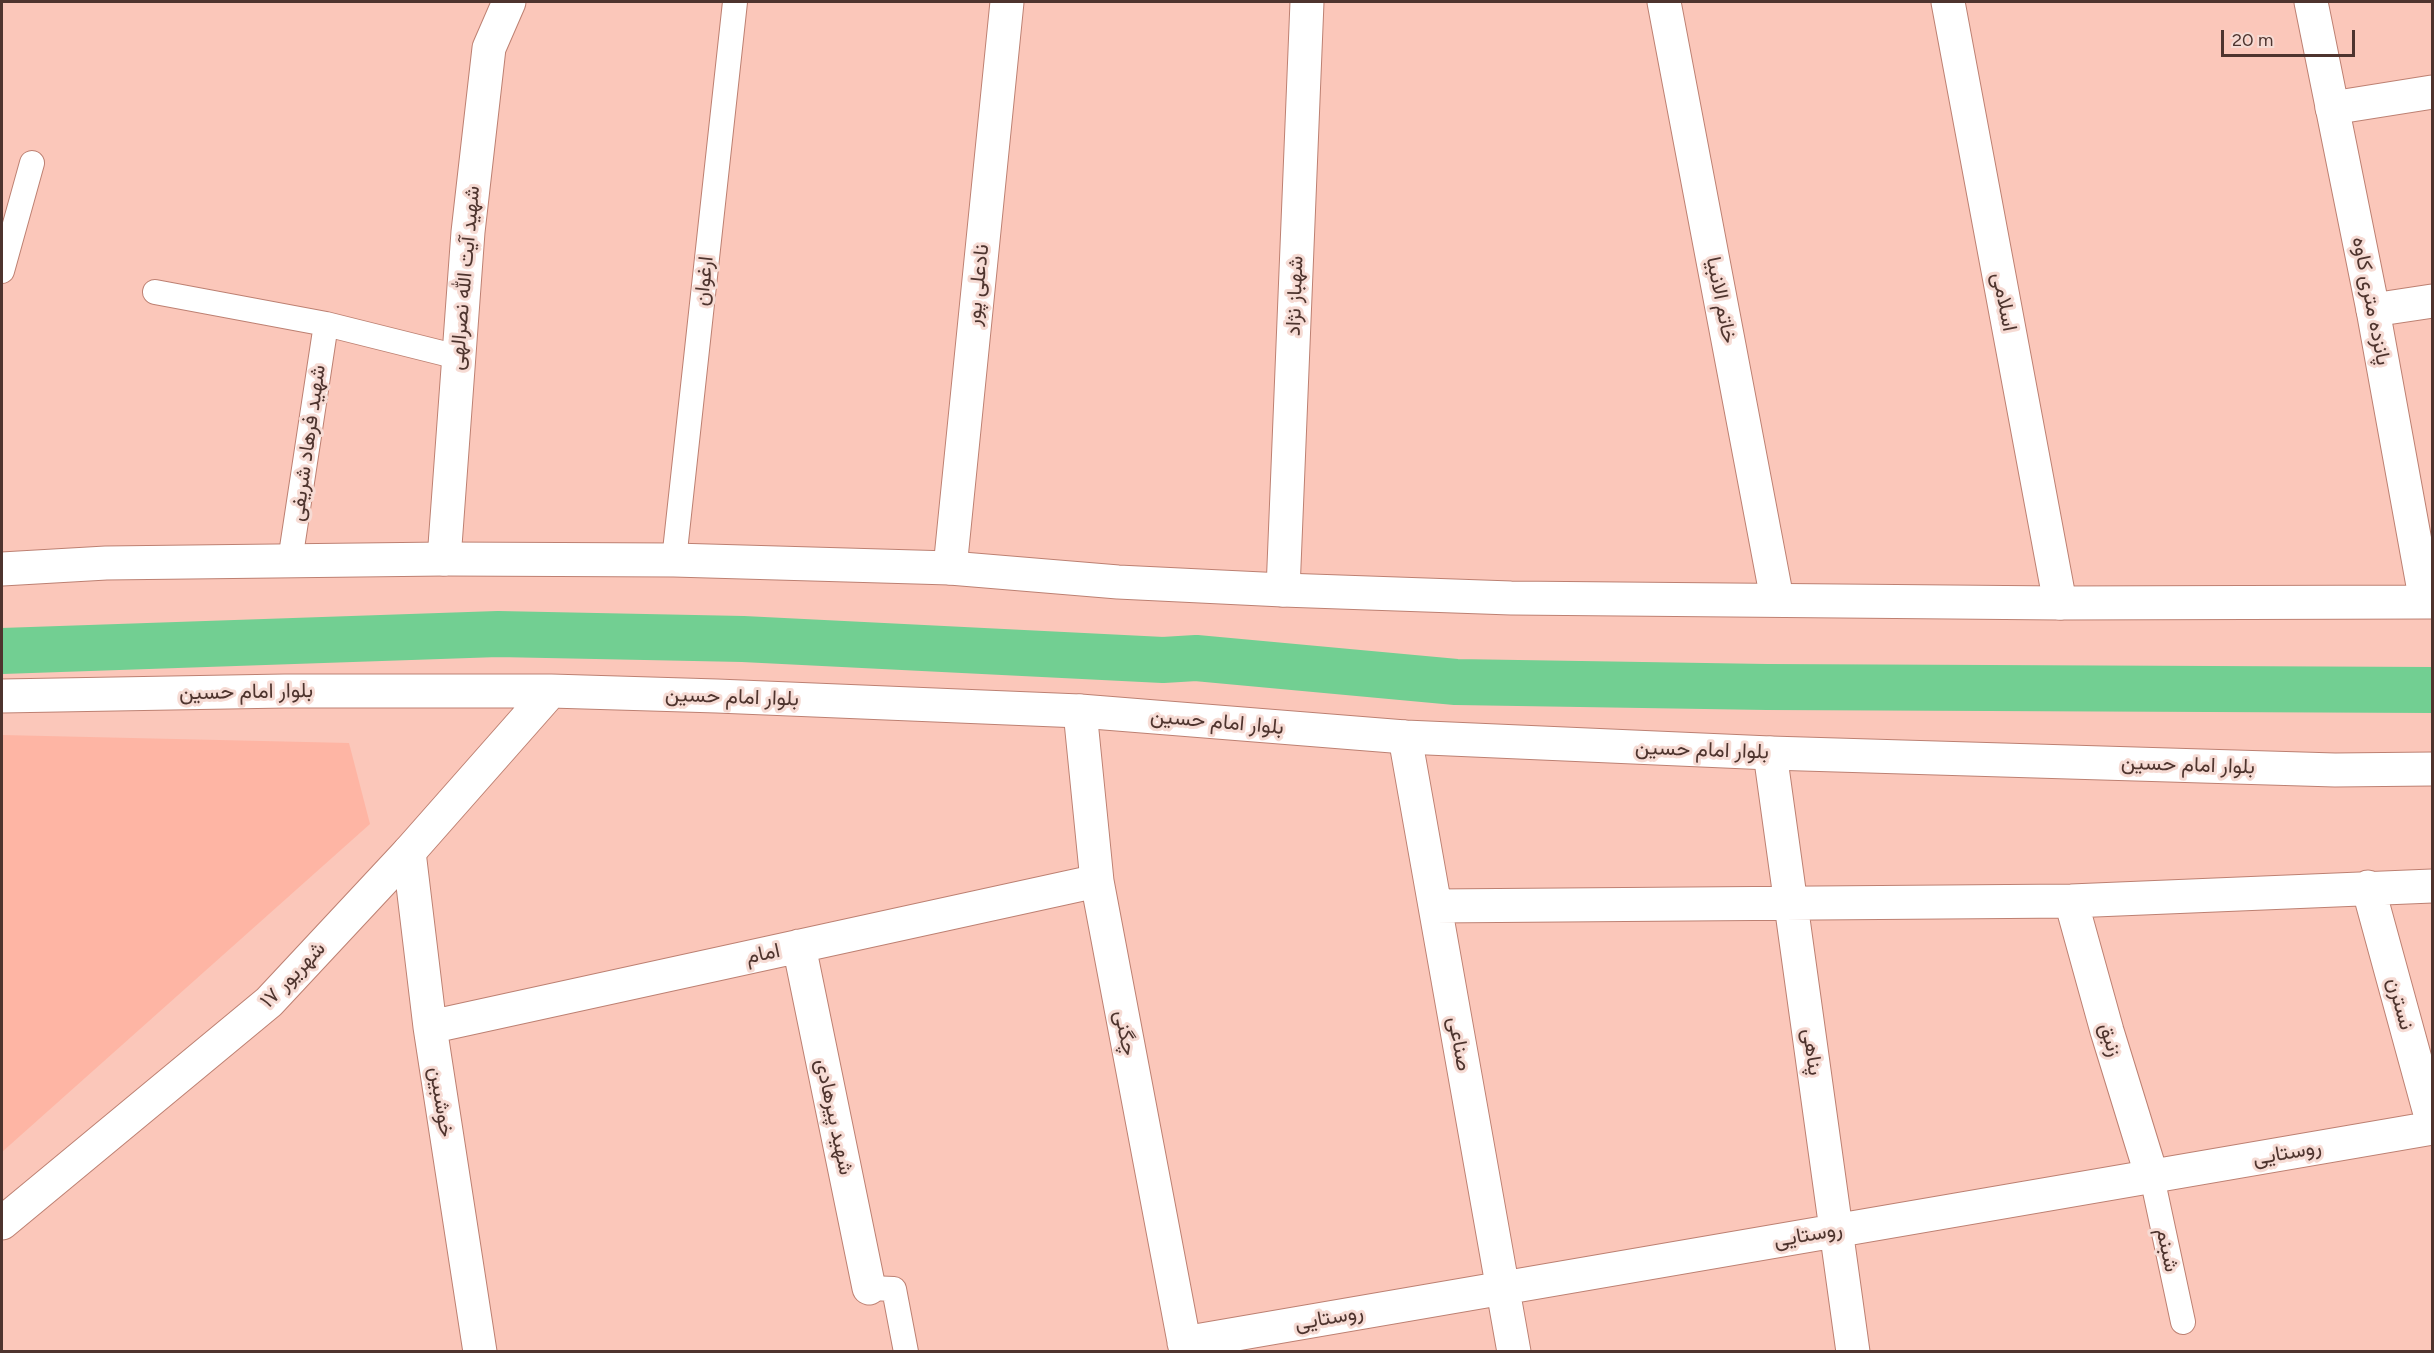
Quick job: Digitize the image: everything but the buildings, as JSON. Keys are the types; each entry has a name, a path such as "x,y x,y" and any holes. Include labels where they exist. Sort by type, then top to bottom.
{"street":[{"name":"شهید آیت الله نصرالهی","path":"444,559 468,232 489,48 509,2"},
{"name":"نادعلی پور","path":"950,568 1007,2"},
{"name":"شهباز نژاد","path":"1283,590 1307,2"},
{"name":"خاتم الانبیا","path":"1664,2 1778,599"},
{"name":"اسلامی","path":"1948,2 2060,603"},
{"name":"پانزده متری کاوه","path":"2311,2 2429,602"},
{"path":"2332,108 2433,92"},
{"path":"2373,310 2433,301"},
{"path":"2,569 106,563 444,559 674,560 950,568 1118,582 1510,598 2060,603 2429,602"},
{"name":"بلوار امام حسین","path":"2,696 285,691 551,691 1080,711 1405,737 1770,753 2336,770 2433,770"},
{"name":"۱۷ شهریور","path":"2,1222 269,1002 409,852 551,691"},
{"name":"چگنی","path":"1080,711 1097,881 1185,1347"},
{"name":"صناعی","path":"1405,737 1514,1352"},
{"name":"پناهی","path":"1770,753 1853,1352"},
{"name":"خوشبین","path":"409,852 430,1027 480,1352"},
{"name":"امام","path":"430,1027 1097,881"},
{"path":"1435,906 2071,902 2368,887 2433,886"},
{"name":"نسترن","path":"2368,887 2433,1121"},
{"name":"زنبق","path":"2071,902 2152,1177"},
{"name":"شهید پیرهادی","path":"799,946 870,1288"},
{"name":"روستایی","path":"1185,1347 1503,1288 2433,1128"}],"lane":[{"name":"ارغوان","path":"674,560 735,2"},
{"path":"2,271 32,163"},
{"path":"155,292 326,324 458,357"},
{"name":"شهید فرهاد شریفی","path":"290,561 326,324"},
{"name":"شبنم","path":"2152,1177 2182,1322"},
{"path":"870,1288 894,1289 906,1352"}],"shaded area":[{"path":"2,735 349,743 370,824 2,1152"}],"waterway":[{"path":"2,651 498,634 743,639 1163,660 1196,658 1456,682 1767,687 2432,690"}]}
